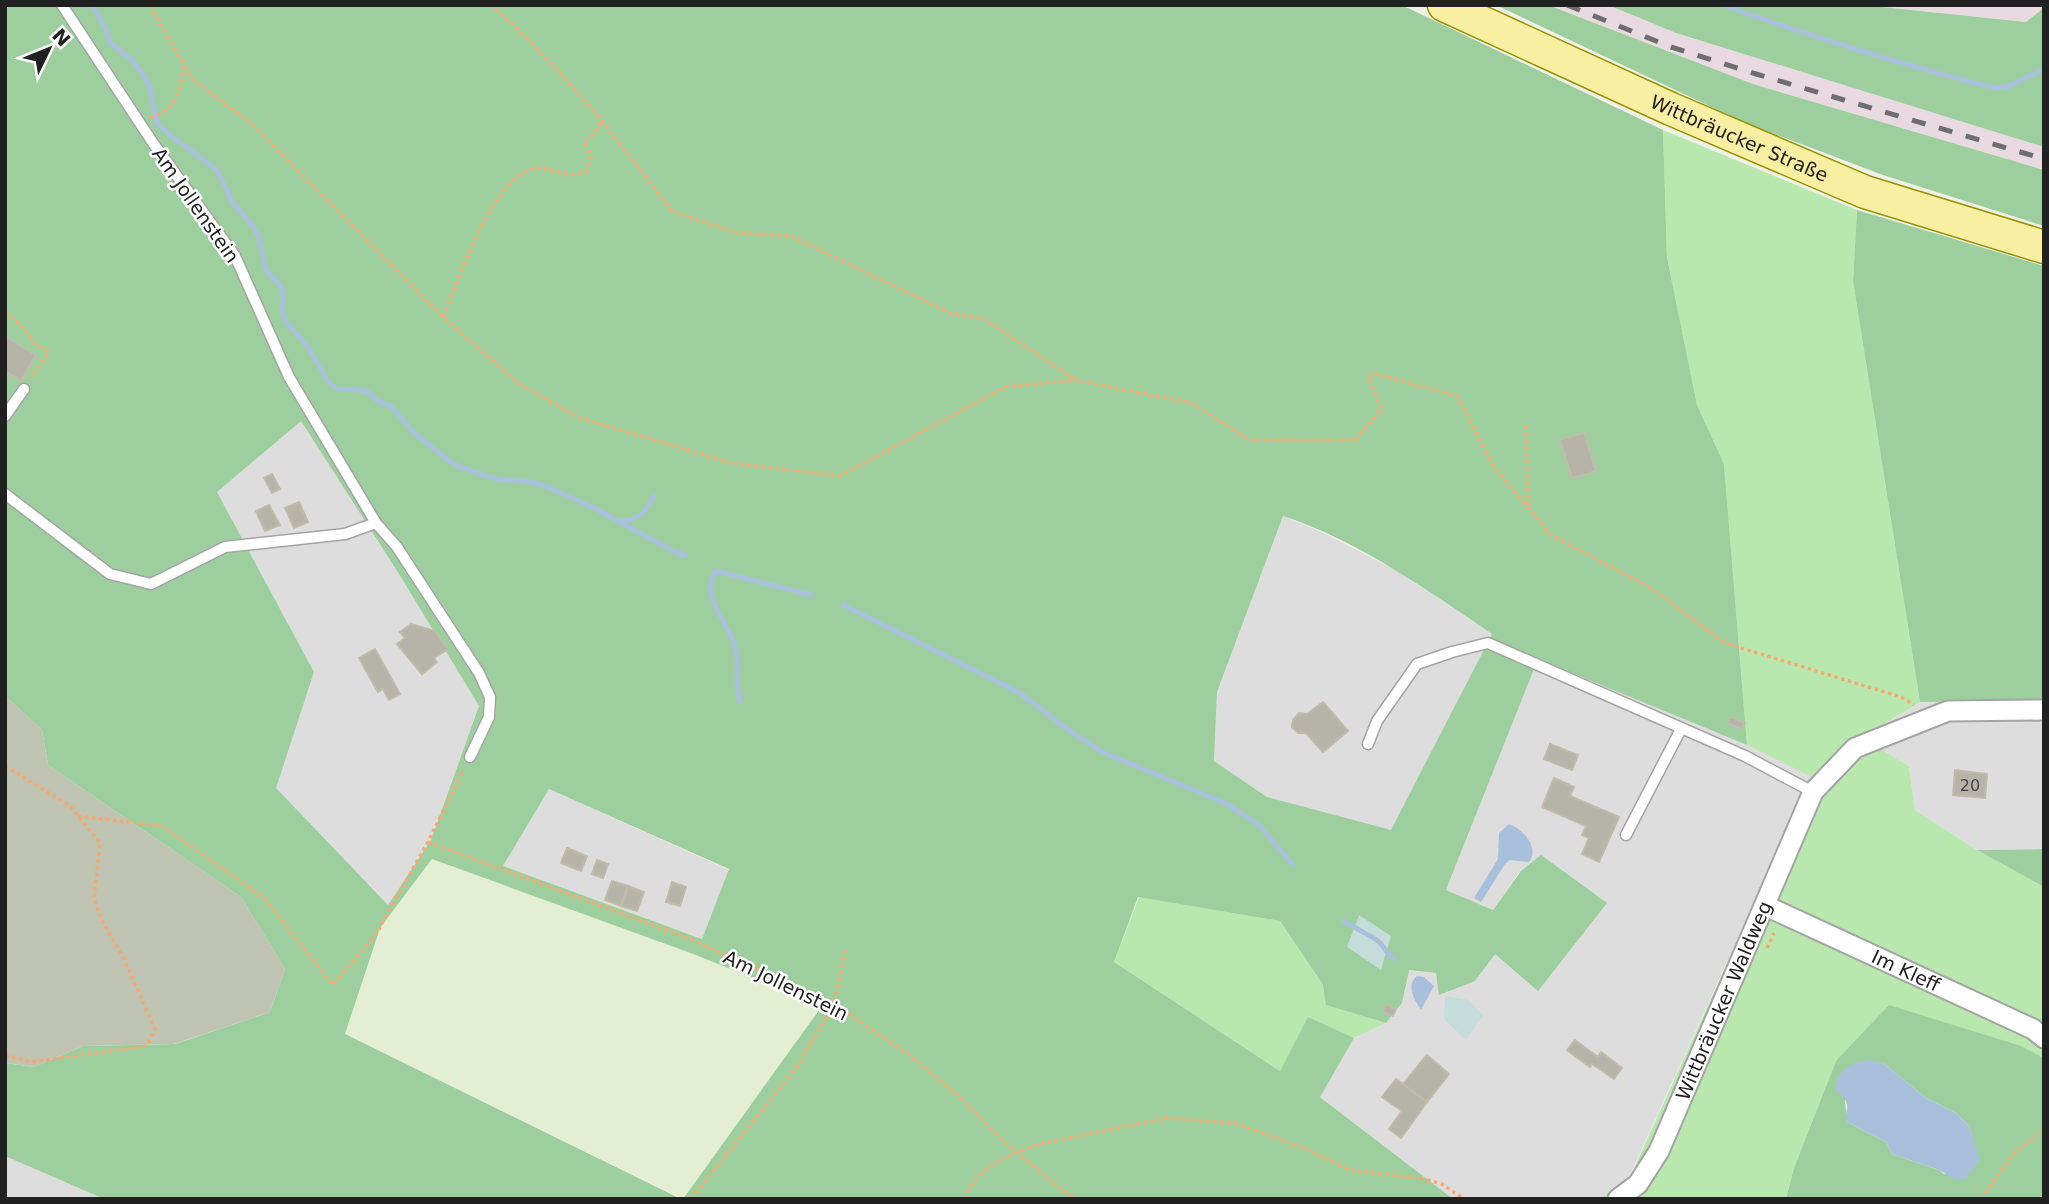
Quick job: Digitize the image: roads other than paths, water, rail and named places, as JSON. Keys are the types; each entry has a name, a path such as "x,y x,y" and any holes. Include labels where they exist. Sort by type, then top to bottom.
{"main road":[{"name":"Wittbräucker Straße","path":"1444,5 1671,109 1865,192 2044,247"}],"street":[{"name":"Wittbräucker Waldweg","path":"1618,1199 1638,1184 1659,1151 1813,792 1855,748 1948,712 2044,710"},
{"name":"Im Kleff","path":"1766,906 2033,1029 2044,1038"}],"lane":[{"name":"Am Jollenstein","path":"62,5 132,111 235,256 289,377 376,523 405,559 479,673 490,697 489,717 470,757"},
{"path":"5,416 24,388"},
{"path":"5,494 110,573 151,584 225,547 345,534 376,523"},
{"path":"1368,744 1377,721 1417,664 1488,643 1745,756 1813,792"},
{"path":"1626,835 1681,729"}],"water":[{"path":"1509,824 1520,830 1528,840 1532,857 1529,862 1510,860 1505,864 1481,902 1474,898 1498,859 1499,833"},
{"path":"1417,976 1424,977 1434,986 1421,1010 1411,989"},
{"path":"1868,1060 1883,1063 1926,1098 1956,1113 1969,1126 1980,1160 1966,1178 1956,1180 1939,1170 1892,1154 1886,1142 1847,1122 1847,1104 1835,1089 1836,1082 1846,1068"}],"waterway":[{"path":"92,5 106,29 110,43 130,58 143,74 150,88 157,123 217,170 233,203 253,226 266,270 280,285 283,293 282,311 286,322 308,347 329,383 337,389 370,393 377,401 392,407 412,431 449,461 463,468 496,479 533,482 550,488 685,555"},
{"path":"1723,5 1858,50 1995,88 2009,86 2044,69"},
{"path":"620,521 641,514 654,496"},
{"path":"740,702 735,647 716,609 711,590 711,581 716,571 811,595"},
{"path":"843,605 1020,693 1102,752 1227,804 1259,825 1293,865"},
{"path":"1344,921 1379,942 1394,959"}],"railway":[{"path":"1567,5 1671,47 2044,159"}]}
